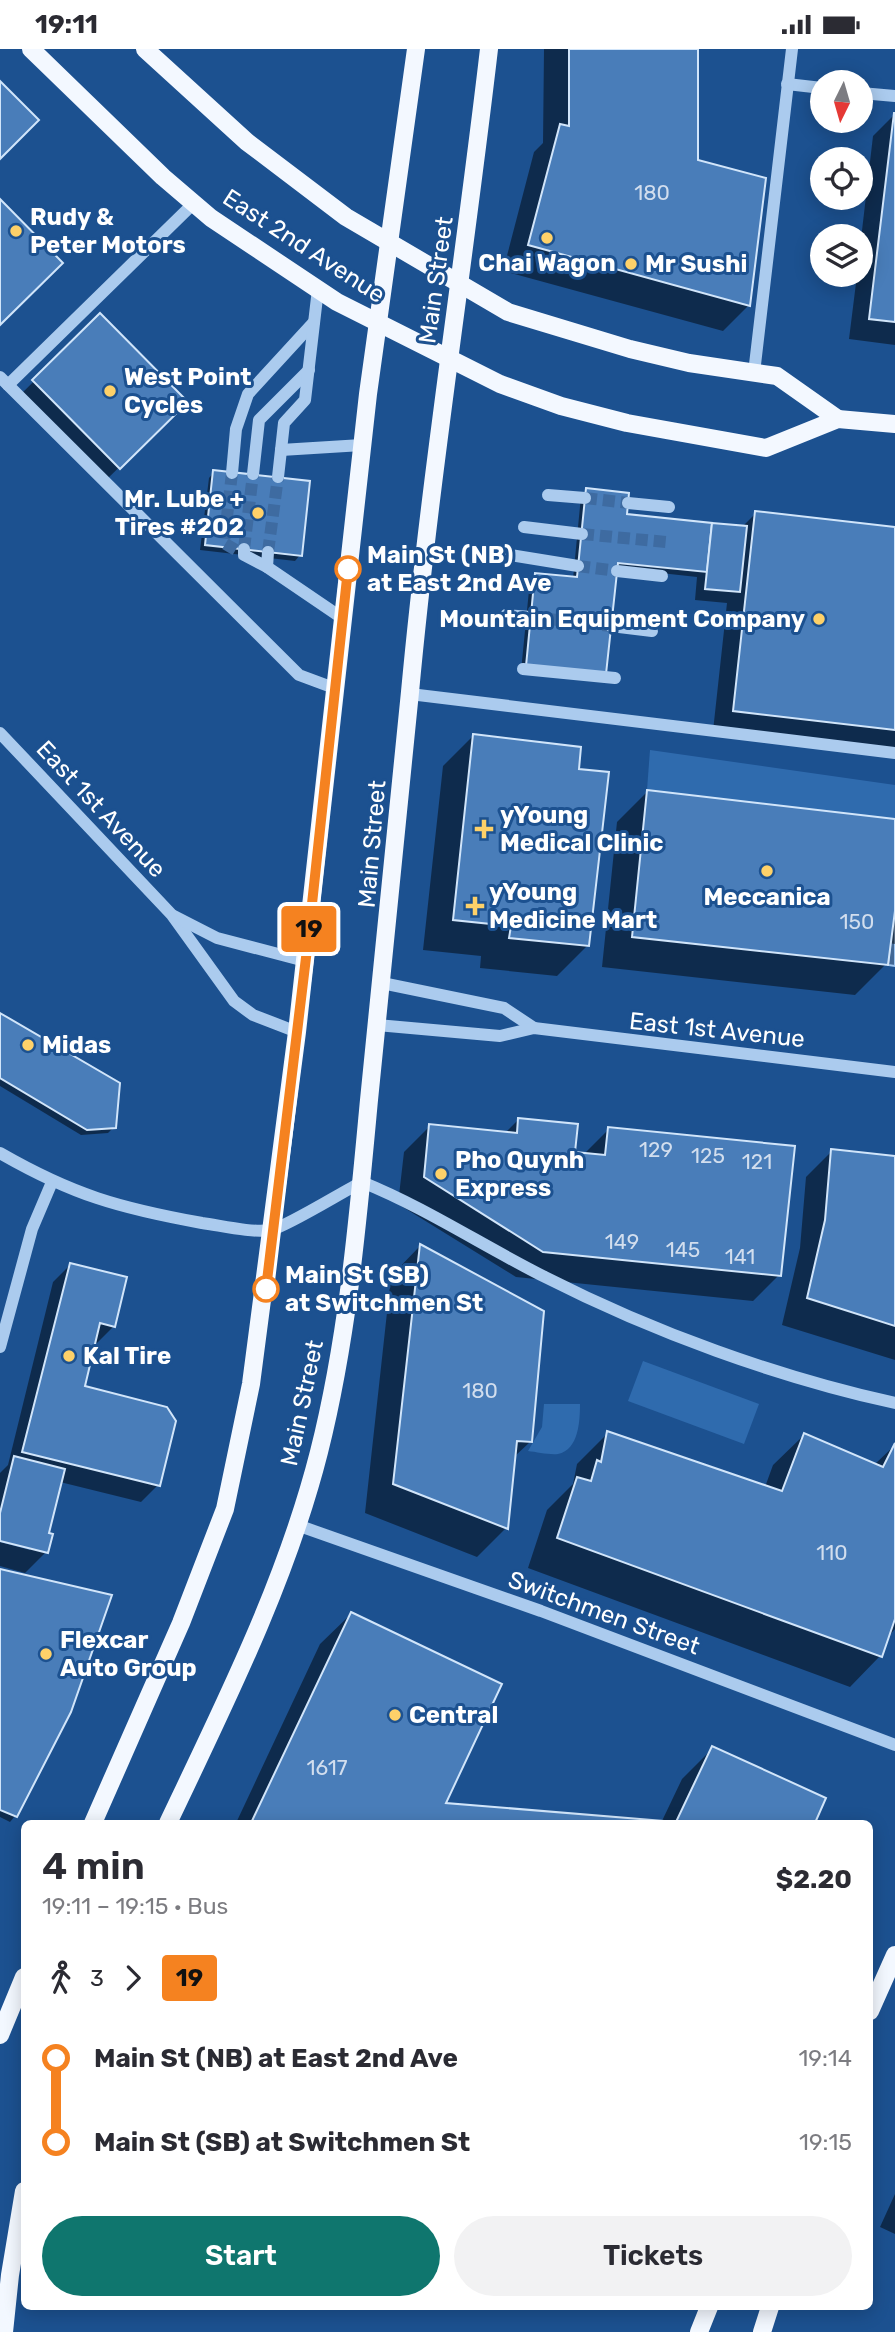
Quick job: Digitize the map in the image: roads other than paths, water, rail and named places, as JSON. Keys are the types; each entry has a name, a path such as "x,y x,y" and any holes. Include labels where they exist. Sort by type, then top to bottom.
{"main road":[{"name":"East 2nd Avenue","path":"31,49 194,203 318,289 500,384 561,406 627,423 766,448 838,419 895,424"},
{"name":"East 2nd Avenue","path":"145,49 247,142 346,217 508,312 689,363 777,376 838,419"},
{"name":"Main Street","path":"94,1820 181,1623 225,1509 251,1384 297,1033 362,445 416,49"},
{"name":"Main Street","path":"169,1820 255,1638 297,1525 333,1395 362,1182 410,694 489,49"},
{"path":"873,2004 895,1955"},
{"path":"0,2035 21,1984"},
{"path":"4,2332 21,2211"},
{"path":"698,2332 708,2310"},
{"path":"762,2332 769,2310"}],"street":[{"path":"754,373 792,49"},
{"path":"788,84 810,87"},
{"path":"873,94 895,96"},
{"path":"194,203 4,381 299,675 334,688"},
{"path":"278,477 284,423 305,400 318,289"},
{"path":"232,473 236,429 248,394 314,322"},
{"path":"253,474 259,420 309,370"},
{"path":"281,450 362,445"},
{"path":"548,495 585,498"},
{"path":"628,503 669,507"},
{"path":"524,527 582,534"},
{"path":"244,549 244,555 267,567 342,618"},
{"path":"267,567 268,552"},
{"path":"504,554 579,566"},
{"path":"617,571 662,576"},
{"path":"506,615 531,617"},
{"path":"611,626 652,631"},
{"path":"523,669 615,678"},
{"path":"410,694 895,753"},
{"name":"East 1st Avenue","path":"0,733 172,915 234,1001 253,1016 297,1033"},
{"name":"East 1st Avenue","path":"172,915 216,938 305,961"},
{"name":"East 1st Avenue","path":"382,983 505,1008 534,1028"},
{"name":"East 1st Avenue","path":"377,1025 500,1036 534,1028 895,1072"},
{"path":"0,1153 52,1182 131,1210 216,1225 272,1230 362,1182 405,1199 545,1277 648,1324 828,1389 895,1403"},
{"path":"0,1347 29,1237 52,1182"},
{"name":"Switchmen Street","path":"297,1525 541,1611 895,1745"}],"tunnel":[{"path":"232,473 224,543 244,555"},
{"path":"244,549 253,474"},
{"path":"268,552 278,477"},
{"path":"585,498 628,503"},
{"path":"582,534 666,542"},
{"path":"578,566 617,571"},
{"path":"531,617 611,626"}],"place":[{"name":"Rudy & Peter Motors","path":"16,231"},
{"name":"Chai Wagon","path":"547,238"},
{"name":"Mr Sushi","path":"631,264"},
{"name":"West Point Cycles","path":"110,391"},
{"name":"Mr. Lube + Tires #202","path":"258,513"},
{"name":"Main St (NB) at East 2nd Ave","path":"348,569"},
{"name":"Mountain Equipment Company","path":"819,619"},
{"name":"yYoung Medical Clinic","path":"484,829"},
{"name":"Meccanica","path":"767,871"},
{"name":"yYoung Medicine Mart","path":"475,906"},
{"name":"Midas","path":"28,1045"},
{"name":"Pho Quynh Express","path":"441,1174"},
{"name":"Main St (SB) at Switchmen St","path":"266,1289"},
{"name":"Kal Tire","path":"69,1356"},
{"name":"Flexcar Auto Group","path":"46,1654"},
{"name":"Central","path":"395,1715"}]}
